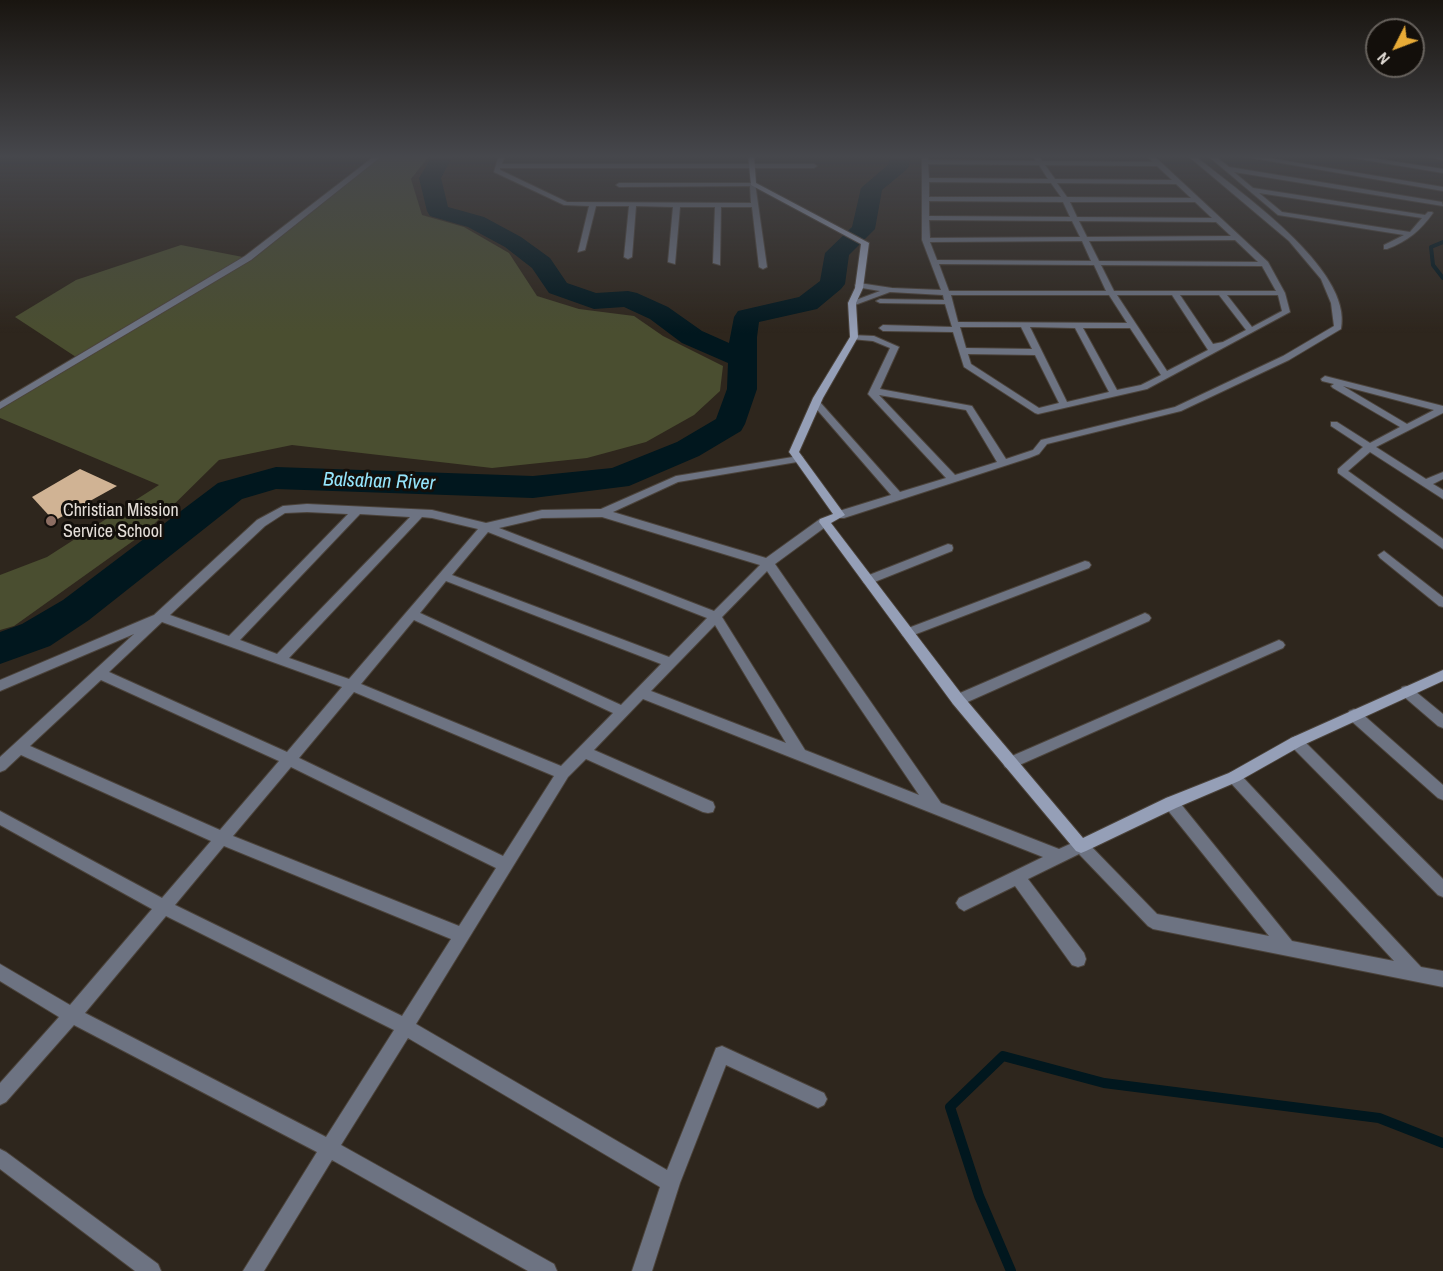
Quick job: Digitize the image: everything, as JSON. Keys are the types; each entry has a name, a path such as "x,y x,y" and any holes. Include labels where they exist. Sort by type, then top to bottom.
{"street":[{"path":"0,406 224,274 302,214"},
{"path":"581,250 590,214"},
{"path":"628,257 632,214"},
{"path":"672,262 675,214"},
{"path":"717,263 718,214"},
{"path":"756,214 763,267"},
{"path":"812,214 865,243 859,285 852,303 854,337 816,403 794,452 840,515"},
{"path":"927,214 926,240 946,293 967,365 1038,411 1144,387 1286,312 1281,293 1265,264 1213,214"},
{"path":"1073,214 1111,293 1166,376"},
{"path":"253,1271 563,773 768,563 824,522 840,515 1036,452 1044,442 1178,409 1286,358 1338,327 1335,303 1325,278 1292,239 1262,214"},
{"path":"1282,214 1412,234"},
{"path":"1410,214 1427,217"},
{"path":"1387,247 1412,234 1430,214"},
{"path":"927,218 1219,220"},
{"path":"926,240 1086,241 1238,238"},
{"path":"933,262 1265,264"},
{"path":"859,285 892,290 946,293 1281,293"},
{"path":"852,303 892,290"},
{"path":"1174,293 1212,348 1251,331"},
{"path":"1221,293 1251,331"},
{"path":"880,301 948,302"},
{"path":"883,328 1024,324 1133,326"},
{"path":"1024,324 1064,405"},
{"path":"1078,326 1114,394"},
{"path":"854,337 874,339 895,347 873,394 953,479"},
{"path":"963,351 1036,352"},
{"path":"1406,427 1325,379 1443,409 1369,447 1341,471 1443,545"},
{"path":"874,391 969,408 1003,463"},
{"path":"816,403 897,496"},
{"path":"1334,424 1443,495"},
{"path":"602,513 676,479 799,459"},
{"path":"1425,484 1443,475"},
{"path":"0,766 261,523 283,510 307,508 420,513 486,527 716,617 800,755"},
{"path":"231,642 357,511"},
{"path":"279,660 420,513"},
{"path":"0,1096 72,1016 486,527 542,514 602,513 768,563 937,809"},
{"path":"824,522 958,700 1081,846 1153,921 1443,979"},
{"path":"868,580 948,548"},
{"path":"1384,555 1443,603"},
{"path":"907,633 1085,565"},
{"path":"444,576 671,663"},
{"path":"411,614 623,712"},
{"path":"0,686 162,617 350,685 563,773"},
{"path":"958,700 1145,618"},
{"path":"1010,763 1279,645"},
{"path":"100,674 288,759 506,865"},
{"path":"964,903 1171,803 1234,777 1296,742 1443,675"},
{"path":"1406,691 1443,722"},
{"path":"642,693 1059,856"},
{"path":"1354,716 1443,794"},
{"path":"1296,742 1443,890"},
{"path":"20,748 221,838 461,935"},
{"path":"584,752 708,807"},
{"path":"1234,777 1417,974"},
{"path":"1171,803 1288,948"},
{"path":"0,818 163,907 404,1026 671,1184"},
{"path":"1017,877 1078,959"},
{"path":"0,972 72,1016 328,1148 547,1271"},
{"path":"642,1271 671,1184 722,1054 818,1099"},
{"path":"0,1158 151,1271"}],"green space":[{"path":"304,214 422,214 464,227 509,253 537,296 579,309 634,316 663,336 723,366 720,391 694,415 646,442 587,458 492,468 292,445 219,460 147,531 14,626 0,630 0,575 47,557 159,485 0,418 0,406 79,359 15,317 76,280 181,245 248,258"}],"building":[{"path":"80,469 117,486 54,521 32,497"}],"waterway":[{"name":"Balsahan River","path":"449,214 476,222 513,242 541,263 558,288 594,301 628,299 659,313 692,337 743,359"},
{"name":"Balsahan River","path":"743,359 743,337 747,317 808,303 832,284 837,253 863,229 866,214"},
{"path":"1443,242 1431,247 1433,265 1443,278"},
{"name":"Balsahan River","path":"0,648 36,635 76,610 230,491 276,478 533,487 617,478 688,449 730,424 742,389 743,359"},
{"path":"1011,1271 979,1196 950,1107 1003,1056 1104,1083 1379,1118 1443,1143"}],"place":[{"name":"Christian Mission Service School","path":"51,521"}]}
